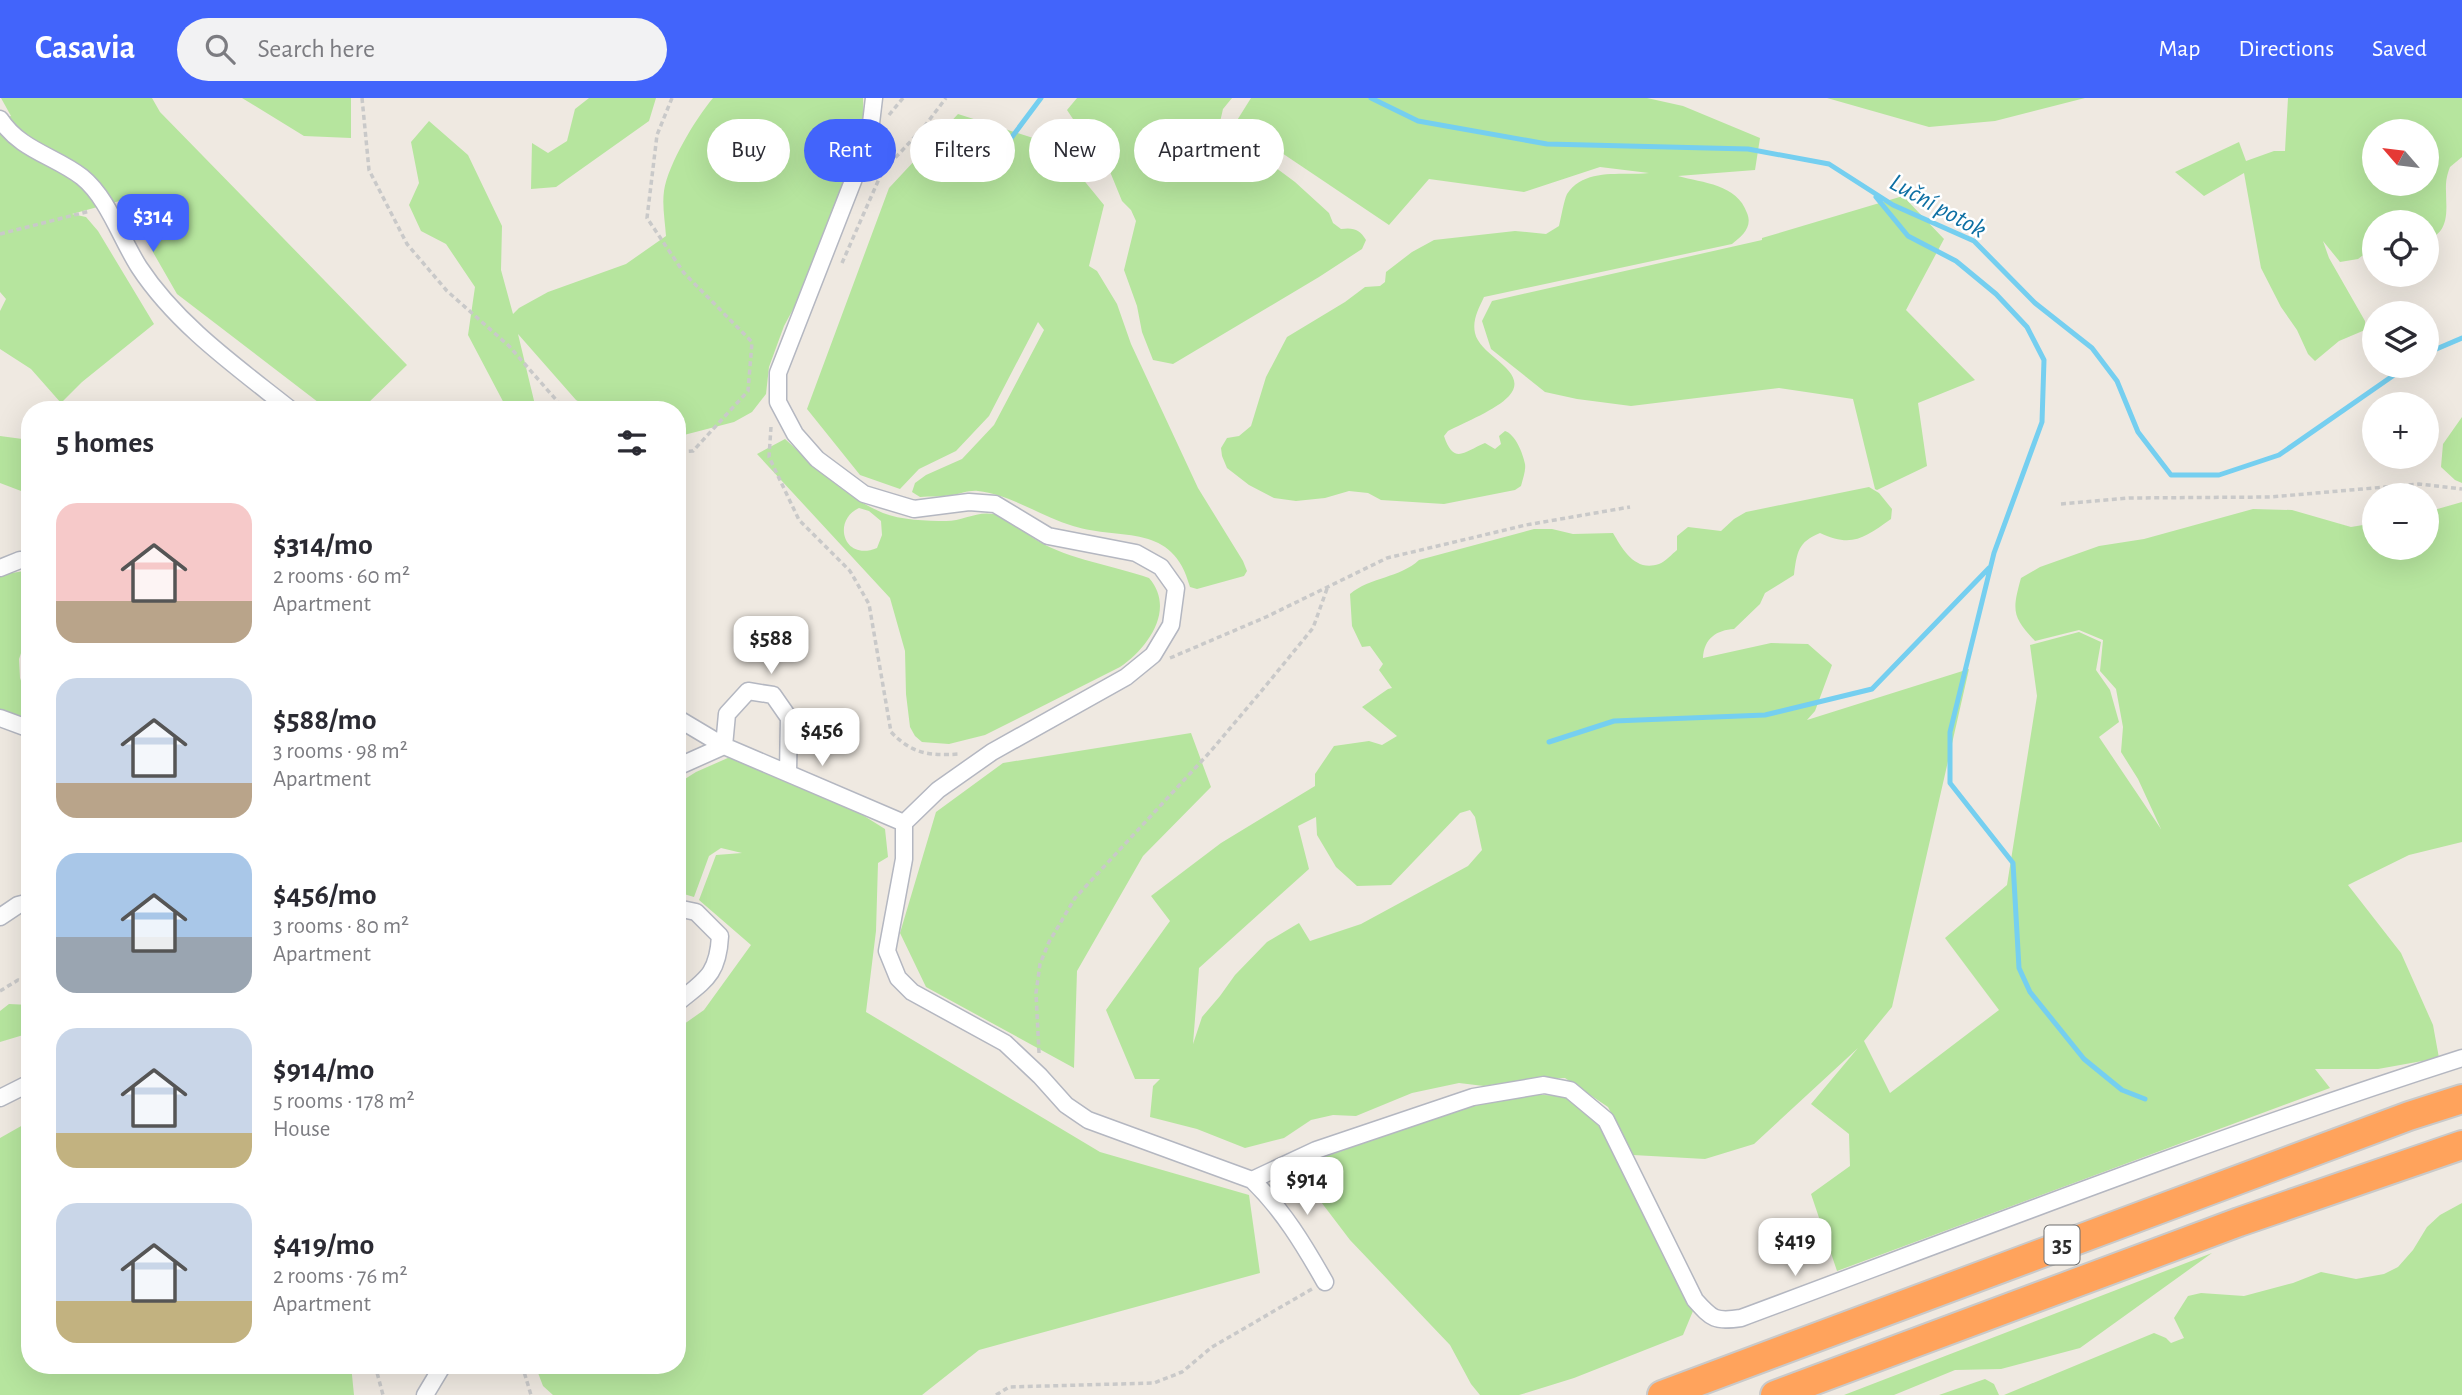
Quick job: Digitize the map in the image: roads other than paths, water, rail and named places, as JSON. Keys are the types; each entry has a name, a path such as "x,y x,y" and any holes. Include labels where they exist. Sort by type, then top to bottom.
{"highway":[{"name":"35","path":"1662,1395 2384,1125 2462,1099"},
{"name":"35","path":"1775,1395 2239,1222 2462,1145"}],"street":[{"path":"874,98 869,140 778,373 778,402 795,434 817,459 864,494 914,509 969,502 995,504 1048,536 1136,554 1161,567 1177,588 1171,625 1153,655 1126,677 992,752 938,790 904,823 904,859 887,951 898,978 912,992 1004,1044 1040,1076 1066,1105 1088,1120 1252,1180 1270,1197 1300,1237 1325,1282"},
{"path":"0,119 9,134 83,178 106,207 139,267 176,313 229,361 280,401"},
{"path":"0,568 21,560"},
{"path":"724,746 727,714 748,691 773,695 789,718 788,773"},
{"path":"0,718 21,726"},
{"path":"686,723 724,746 904,823"},
{"path":"686,763 724,746"},
{"path":"0,917 21,904"},
{"path":"686,910 696,912 720,936 719,957 710,975 686,995"},
{"path":"1252,1180 1316,1150 1473,1097 1544,1085 1570,1090 1606,1120 1695,1300 1708,1315 1720,1321 1741,1318 2192,1150 2462,1058"},
{"path":"0,1098 21,1088"},
{"path":"425,1395 438,1374"}],"waterway":[{"path":"1015,133 1041,98"},
{"name":"Luční potok","path":"1371,98 1418,121 1547,144 1748,149 1829,164 1893,205 1974,241 2035,303 2092,348 2117,381 2138,432 2171,475 2219,475 2279,455 2390,378"},
{"path":"1876,197 1908,236 1956,261 1996,294 2027,327 2044,360 2042,422 1994,553 1950,732 1950,783 2013,863 2019,968 2030,992 2084,1059 2122,1090 2145,1099"},
{"name":"Luční potok","path":"2439,348 2462,338"},
{"path":"1549,742 1614,721 1765,715 1872,689 1989,568"}]}
